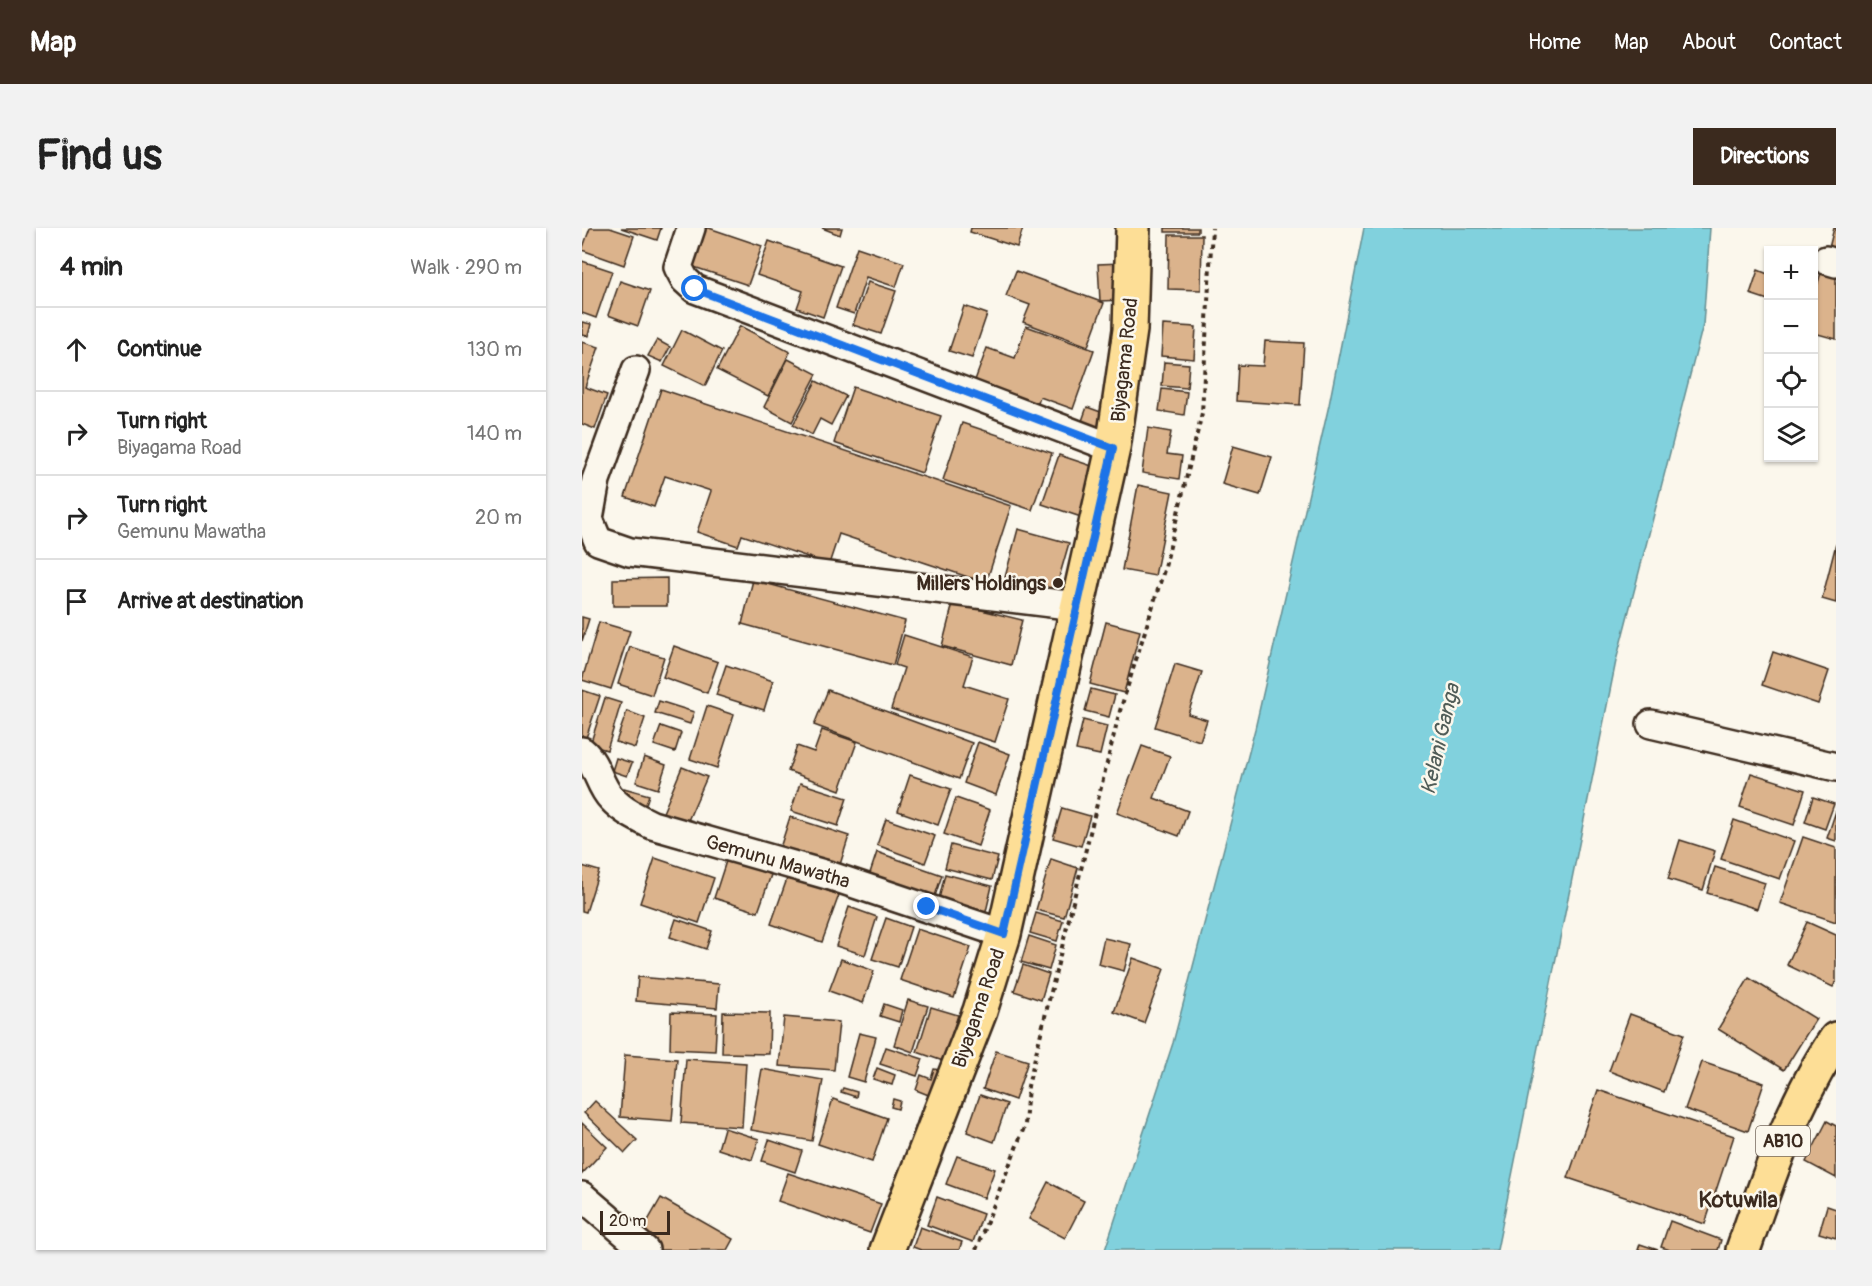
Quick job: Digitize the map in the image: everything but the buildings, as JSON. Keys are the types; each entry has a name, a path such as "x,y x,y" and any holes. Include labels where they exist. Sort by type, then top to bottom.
{"main road":[{"name":"Biyagama Road","path":"887,1250 980,1011 1004,934 1113,448 1130,330 1133,228"},
{"name":"AB10","path":"1743,1250 1781,1146 1798,1108 1836,1039"}],"street":[{"path":"692,228 678,267 685,280 695,289 1113,448"},
{"path":"636,370 596,480 589,519 598,541 630,552 1076,606"},
{"path":"1651,724 1836,767"},
{"name":"Gemunu Mawatha","path":"582,751 596,767 611,799 629,813 652,825 831,876 1004,934"},
{"path":"582,1196 645,1250"}],"path":[{"path":"976,1250 1025,1125 1028,1086 1111,748 1165,567 1202,412 1212,228"}],"water":[{"name":"Kelani Ganga","path":"1364,228 1710,228 1703,325 1616,661 1497,1250 1105,1250 1173,1043 1255,729 1329,405"}],"place":[{"name":"Millers Holdings","path":"1058,583"}],"district":[{"name":"Kotuwila","path":"1738,1199"}],"route":[{"path":"695,289 1113,448 1004,934 927,907"}]}
